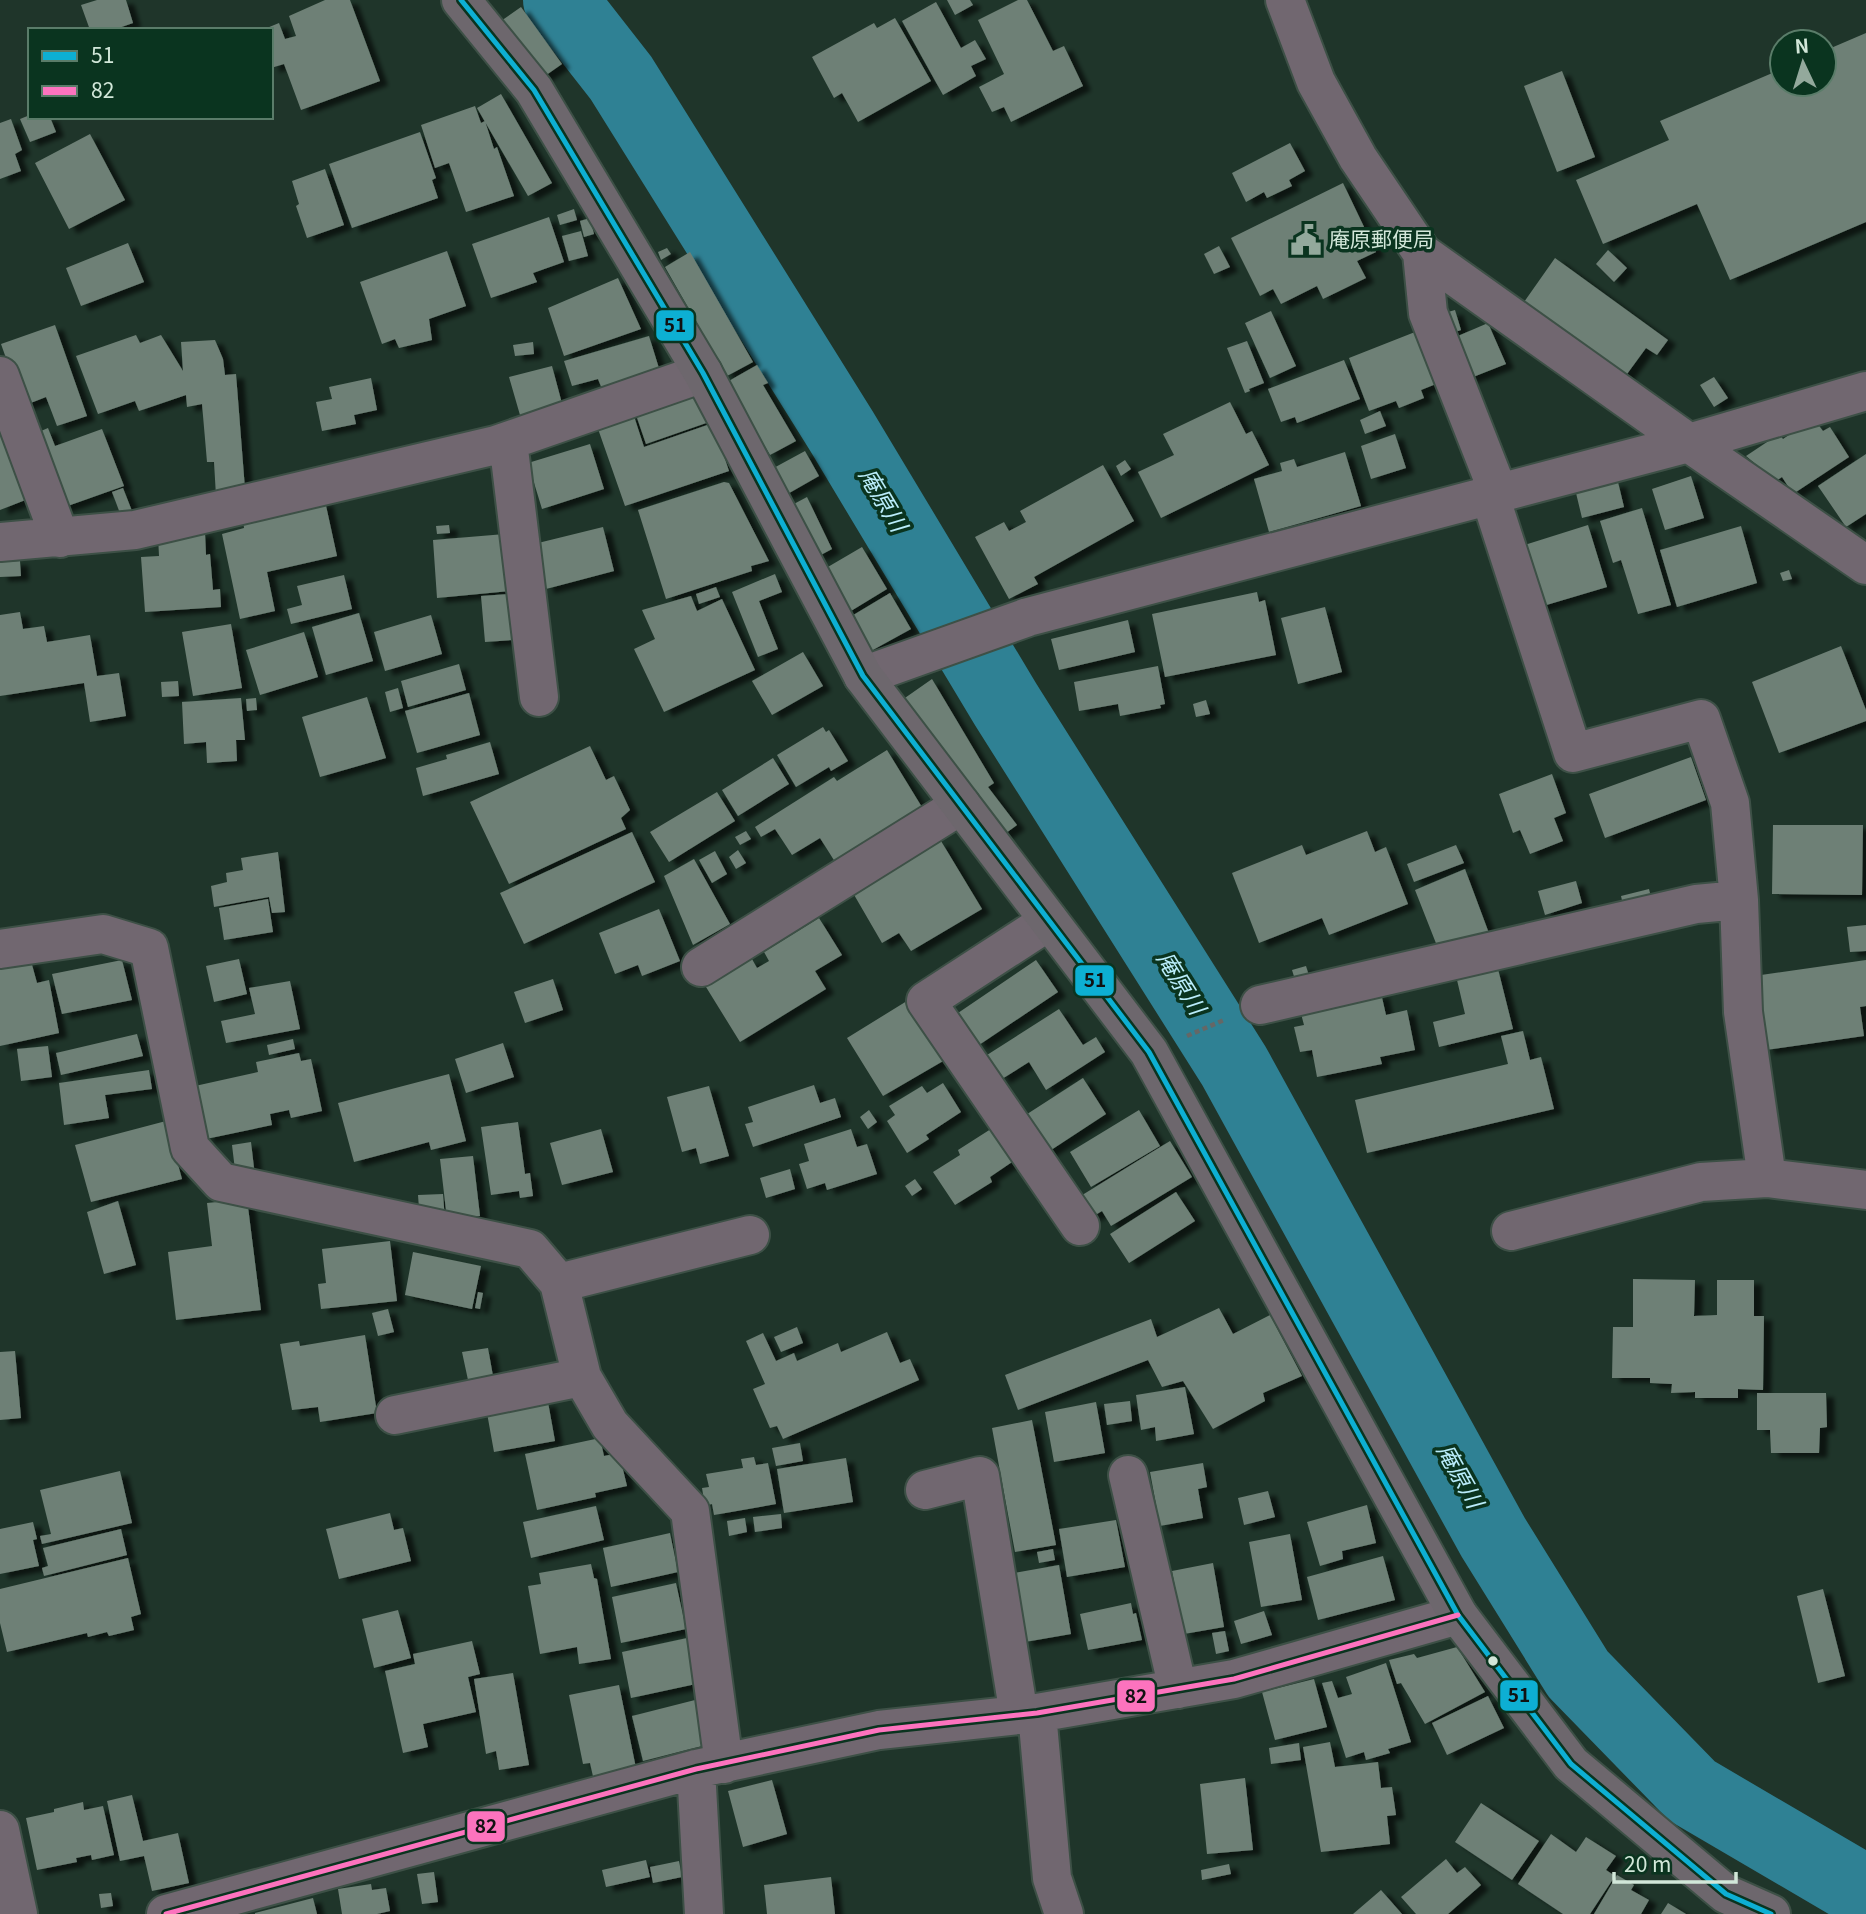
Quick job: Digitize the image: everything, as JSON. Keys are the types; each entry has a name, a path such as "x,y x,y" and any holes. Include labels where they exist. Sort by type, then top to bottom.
{"main road":[{"path":"461,0 534,90 703,373 863,676 1149,1052 1458,1615 1571,1765 1726,1894 1771,1914"}],"street":[{"path":"1285,0 1316,82 1358,158 1422,253 1866,565"},
{"path":"1422,253 1428,313 1495,495 1573,753 1701,719 1730,803 1739,900 1743,1012 1767,1178"},
{"path":"0,542 135,530 508,441 703,373"},
{"path":"0,376 60,538"},
{"path":"863,676 1028,617 1689,443 1866,391"},
{"path":"508,441 539,697"},
{"path":"701,967 961,805"},
{"path":"1260,1005 1696,904 1739,900"},
{"path":"1049,921 926,1001 1080,1226"},
{"path":"0,949 103,934 149,948 190,1148 221,1182 530,1249 559,1283 582,1377 610,1426 690,1511 710,1766 704,1914"},
{"path":"1511,1231 1701,1182 1734,1178 1767,1178 1866,1190"},
{"path":"559,1283 750,1235"},
{"path":"395,1415 582,1377"},
{"path":"1128,1475 1178,1689"},
{"path":"925,1490 980,1476 1028,1714 1052,1878 1063,1914"},
{"path":"166,1914 710,1766 879,1730 1028,1714 1234,1679 1458,1615"},
{"path":"0,1830 19,1914"}],"path":[{"path":"1175,1041 1260,1005"}],"building":[{"path":"97,0 126,0 133,23 119,28 89,28 81,5"},
{"path":"325,0 350,0 380,81 301,110 284,64 273,67 273,28 267,28 279,23 285,39 296,36 289,16"},
{"path":"947,0 970,0 973,5 955,15"},
{"path":"1018,0 1027,0 1053,51 1064,46 1083,86 1011,122 1004,107 992,112 979,87 1004,74 978,20"},
{"path":"936,2 961,48 975,40 986,59 971,66 976,76 943,95 902,21"},
{"path":"521,7 562,64 542,78 501,21"},
{"path":"895,18 931,81 858,122 842,93 834,98 812,57 874,23 877,28"},
{"path":"1866,33 1866,222 1730,280 1697,204 1603,244 1576,180 1669,140 1660,121 1768,75 1768,98 1838,98 1838,45"},
{"path":"1562,71 1595,157 1557,172 1524,86"},
{"path":"501,94 552,183 528,196 477,108"},
{"path":"475,106 481,123 485,121 494,149 497,147 514,196 466,212 449,163 435,168 421,125"},
{"path":"28,116 28,119 51,119 56,132 30,142 20,119"},
{"path":"11,119 22,150 15,154 21,171 0,179 0,123"},
{"path":"420,132 436,178 432,180 438,198 352,228 329,164"},
{"path":"90,134 125,200 69,229 35,163"},
{"path":"1290,143 1305,171 1289,180 1292,186 1267,198 1264,192 1246,202 1232,173"},
{"path":"325,169 344,225 307,238 296,206 299,204 292,181"},
{"path":"1343,183 1376,252 1357,261 1366,278 1323,299 1317,286 1281,304 1273,289 1260,296 1231,238"},
{"path":"574,209 577,220 560,225 557,215"},
{"path":"549,217 564,262 533,273 537,282 491,298 472,244"},
{"path":"590,218 594,234 584,237 580,221"},
{"path":"581,231 588,256 569,261 562,236"},
{"path":"128,243 144,282 81,306 66,268"},
{"path":"1219,246 1230,267 1214,274 1204,254"},
{"path":"667,248 671,254 661,260 658,252"},
{"path":"1608,250 1627,268 1614,282 1596,264"},
{"path":"447,251 466,306 429,319 432,340 399,348 395,339 382,344 360,282"},
{"path":"690,252 753,362 727,376 665,267"},
{"path":"1555,258 1668,340 1657,355 1646,348 1619,385 1517,312"},
{"path":"618,278 641,329 564,356 548,308"},
{"path":"1455,310 1461,330 1441,337 1434,316"},
{"path":"1271,311 1296,366 1270,378 1245,323"},
{"path":"1488,323 1506,364 1468,379 1451,339"},
{"path":"55,325 87,416 57,426 46,397 23,406 1,344"},
{"path":"1415,332 1436,384 1421,390 1424,398 1399,408 1396,401 1369,411 1349,358"},
{"path":"136,335 140,343 161,335 183,371 181,342 215,340 223,359 225,375 236,374 245,489 216,496 214,462 207,462 202,404 187,407 186,395 139,411 135,401 98,414 76,356"},
{"path":"649,336 662,378 604,394 598,379 572,386 564,361"},
{"path":"1247,341 1264,383 1245,393 1227,348"},
{"path":"533,342 534,354 515,356 513,345"},
{"path":"1344,360 1360,399 1297,423 1295,417 1281,422 1268,389"},
{"path":"757,365 768,383 763,385 796,441 770,455 727,382"},
{"path":"552,366 564,411 522,422 509,377"},
{"path":"1714,377 1728,398 1714,407 1700,385"},
{"path":"371,378 377,410 354,415 356,424 322,431 316,402 332,399 329,387"},
{"path":"701,389 712,421 646,444 635,412"},
{"path":"1230,402 1246,434 1252,431 1269,465 1161,518 1138,472 1174,455 1163,434"},
{"path":"1380,411 1386,426 1365,434 1360,420"},
{"path":"633,413 644,447 713,423 729,471 625,506 597,426"},
{"path":"1817,423 1823,431 1830,427 1849,457 1793,494 1782,477 1776,481 1746,456 1779,434 1783,439 1805,424 1809,429"},
{"path":"0,425 33,497 0,510"},
{"path":"48,428 55,446 102,429 124,486 62,508 34,434"},
{"path":"1395,434 1406,468 1371,479 1361,446"},
{"path":"590,444 604,489 542,509 528,463"},
{"path":"805,451 819,476 784,496 770,470"},
{"path":"1345,452 1361,506 1269,532 1254,479 1282,471 1280,463 1294,459 1297,467"},
{"path":"1866,454 1866,514 1846,527 1818,486"},
{"path":"1125,460 1131,469 1121,476 1116,466"},
{"path":"1103,465 1134,521 1034,577 1038,584 1009,599 975,537 1004,522 1009,531 1026,522 1020,511"},
{"path":"1691,476 1704,518 1665,530 1652,489"},
{"path":"724,482 729,483 769,561 751,566 752,571 666,599 638,510"},
{"path":"1618,482 1624,507 1582,518 1576,493"},
{"path":"123,488 132,511 121,516 112,492"},
{"path":"807,497 832,549 817,557 792,505"},
{"path":"325,501 337,556 267,572 275,611 240,619 222,534 244,528 243,520"},
{"path":"1642,508 1671,605 1638,614 1621,560 1613,563 1600,521"},
{"path":"449,525 450,533 437,534 436,526"},
{"path":"1588,525 1607,587 1533,609 1515,548"},
{"path":"1741,526 1757,583 1677,607 1660,550"},
{"path":"603,527 614,571 546,589 534,544"},
{"path":"205,532 206,555 210,554 213,590 220,589 221,607 145,612 141,557 159,556 158,536"},
{"path":"505,534 511,591 437,598 433,540"},
{"path":"862,547 887,589 846,614 821,571"},
{"path":"20,561 21,576 0,577 0,562"},
{"path":"1789,570 1792,579 1783,581 1780,573"},
{"path":"775,574 782,592 759,601 778,649 758,657 732,592"},
{"path":"344,575 352,609 291,624 287,609 302,605 297,586"},
{"path":"716,587 720,597 699,604 696,594"},
{"path":"1257,592 1259,602 1265,600 1276,655 1165,677 1152,614"},
{"path":"890,593 911,629 871,651 850,617"},
{"path":"509,594 512,640 485,642 481,596"},
{"path":"691,596 697,611 722,599 755,670 664,712 634,649 655,639 642,610"},
{"path":"1325,607 1342,672 1298,684 1281,618"},
{"path":"20,612 23,629 44,626 47,642 90,635 97,676 119,673 126,716 90,722 84,683 0,696 0,615"},
{"path":"359,613 373,661 326,675 312,627"},
{"path":"431,615 442,654 385,671 374,632"},
{"path":"1128,620 1135,652 1059,670 1051,639"},
{"path":"231,624 242,688 193,696 182,632"},
{"path":"304,632 318,677 260,695 246,650"},
{"path":"1841,646 1866,710 1866,721 1779,753 1752,682"},
{"path":"803,652 823,686 772,715 752,681"},
{"path":"459,664 466,690 408,707 401,681"},
{"path":"1158,666 1165,704 1160,705 1161,708 1120,716 1118,704 1079,711 1074,682"},
{"path":"932,679 994,783 988,787 1017,825 1002,836 902,700"},
{"path":"178,681 179,696 162,697 161,682"},
{"path":"398,688 403,708 390,712 385,692"},
{"path":"469,693 480,735 417,753 405,711"},
{"path":"367,697 386,758 320,777 302,717"},
{"path":"241,698 245,740 236,740 237,761 207,763 206,742 184,744 182,702"},
{"path":"256,698 257,710 247,711 246,699"},
{"path":"1206,700 1210,714 1196,717 1193,704"},
{"path":"823,727 826,732 829,730 848,761 831,771 829,767 796,787 777,755"},
{"path":"490,742 499,774 423,796 416,768 447,759 446,755"},
{"path":"590,746 606,780 614,776 630,810 621,818 626,829 509,884 470,802"},
{"path":"887,750 928,817 837,865 820,838 792,855 775,829 761,837 755,827 834,777 837,781"},
{"path":"1691,757 1706,800 1605,838 1589,794"},
{"path":"773,758 789,784 738,816 722,790"},
{"path":"1552,774 1566,813 1554,818 1563,841 1530,854 1520,830 1513,833 1499,794"},
{"path":"717,792 735,821 669,862 650,832"},
{"path":"1773,825 1863,825 1862,895 1772,894"},
{"path":"746,831 751,839 740,845 735,837"},
{"path":"1367,831 1375,852 1386,847 1408,904 1329,935 1322,918 1259,943 1232,873 1302,845 1306,855"},
{"path":"632,832 655,882 524,944 500,893"},
{"path":"941,841 982,909 911,951 899,933 882,943 853,893"},
{"path":"1456,845 1464,863 1414,882 1407,864"},
{"path":"738,850 746,863 736,869 729,857"},
{"path":"715,851 727,874 712,883 699,860"},
{"path":"278,852 285,912 272,913 269,897 214,907 211,886 227,882 226,873 243,870 241,858"},
{"path":"694,859 730,924 693,945 664,876"},
{"path":"1465,869 1490,936 1441,956 1415,890"},
{"path":"1576,881 1582,903 1545,915 1538,891"},
{"path":"1649,889 1652,901 1624,909 1621,896"},
{"path":"268,899 273,932 224,940 219,908"},
{"path":"659,909 680,961 642,976 638,965 615,974 599,933"},
{"path":"819,918 842,955 815,971 826,989 740,1042 706,987 752,959 757,968 769,961 764,952"},
{"path":"1866,925 1866,951 1850,952 1847,927"},
{"path":"239,959 247,994 214,1002 206,966"},
{"path":"122,960 132,1000 62,1014 52,974"},
{"path":"1036,960 1058,992 979,1045 958,1013"},
{"path":"1866,960 1866,1006 1860,1007 1864,1036 1766,1050 1756,982 1762,981 1761,975"},
{"path":"31,961 37,983 49,980 59,1033 0,1046 0,968"},
{"path":"1306,966 1311,982 1297,986 1292,970"},
{"path":"1498,969 1513,1029 1439,1047 1433,1022 1465,1014 1457,980"},
{"path":"553,979 563,1010 525,1023 514,992"},
{"path":"290,981 300,1029 226,1043 221,1021 255,1014 249,988"},
{"path":"1381,993 1386,1015 1407,1010 1415,1050 1380,1057 1382,1064 1317,1077 1312,1050 1300,1052 1294,1027 1304,1025 1300,1010"},
{"path":"915,996 950,1057 883,1096 847,1038"},
{"path":"1059,1009 1083,1045 1096,1037 1105,1052 1046,1090 1029,1062 1002,1079 987,1055"},
{"path":"1523,1031 1530,1060 1541,1057 1554,1109 1367,1153 1355,1100 1508,1064 1501,1036"},
{"path":"137,1034 143,1056 61,1075 56,1053"},
{"path":"293,1039 295,1049 269,1055 267,1045"},
{"path":"503,1043 514,1077 466,1093 455,1059"},
{"path":"48,1046 52,1077 21,1081 17,1049"},
{"path":"299,1053 301,1061 311,1059 322,1111 291,1118 289,1110 270,1114 272,1125 206,1139 195,1086 258,1072 256,1062"},
{"path":"149,1070 152,1089 105,1095 109,1118 64,1125 59,1083"},
{"path":"449,1074 466,1141 431,1150 429,1142 354,1162 338,1103"},
{"path":"1083,1078 1106,1114 1045,1154 1021,1118"},
{"path":"943,1083 961,1112 926,1135 929,1139 907,1153 887,1121 895,1115 889,1106 922,1086 927,1093"},
{"path":"814,1085 820,1103 835,1098 841,1117 753,1147 745,1124 753,1122 748,1107"},
{"path":"709,1086 729,1156 700,1164 696,1148 682,1152 667,1097"},
{"path":"869,1110 877,1122 868,1129 860,1117"},
{"path":"1139,1110 1160,1146 1091,1187 1070,1152"},
{"path":"166,1121 182,1179 91,1202 75,1145"},
{"path":"518,1122 525,1174 530,1173 533,1196 520,1198 519,1191 491,1195 481,1127"},
{"path":"994,1127 1015,1160 990,1177 992,1182 955,1205 933,1172 960,1155 958,1150"},
{"path":"601,1129 613,1172 562,1185 550,1143"},
{"path":"851,1129 857,1147 867,1144 877,1174 827,1190 825,1183 807,1189 799,1164 809,1161 804,1144"},
{"path":"1170,1141 1192,1177 1111,1226 1102,1211 1092,1217 1079,1197"},
{"path":"251,1142 254,1168 235,1170 232,1145"},
{"path":"473,1156 480,1216 447,1219 440,1159"},
{"path":"790,1169 795,1189 766,1198 760,1178"},
{"path":"915,1179 922,1189 912,1196 905,1186"},
{"path":"1176,1192 1195,1221 1129,1263 1110,1234"},
{"path":"443,1194 445,1220 420,1222 418,1195"},
{"path":"247,1199 261,1310 176,1320 168,1252 212,1246 207,1203"},
{"path":"118,1201 136,1265 104,1274 87,1212"},
{"path":"390,1241 397,1301 321,1309 318,1284 326,1283 322,1249"},
{"path":"413,1252 481,1266 472,1309 405,1295"},
{"path":"1633,1279 1695,1280 1694,1316 1717,1315 1717,1280 1754,1280 1754,1316 1764,1316 1763,1390 1738,1389 1738,1398 1695,1398 1695,1392 1671,1393 1672,1384 1650,1383 1650,1378 1612,1378 1613,1327 1633,1327"},
{"path":"478,1292 483,1293 480,1309 475,1308"},
{"path":"1219,1308 1233,1334 1270,1315 1302,1376 1263,1393 1265,1401 1213,1429 1183,1381 1162,1387 1148,1360 1018,1410 1005,1375 1151,1319 1157,1337"},
{"path":"388,1309 394,1332 378,1336 372,1313"},
{"path":"797,1327 803,1343 781,1352 774,1337"},
{"path":"887,1332 900,1363 910,1359 919,1380 783,1439 777,1426 770,1428 753,1389 765,1384 746,1341 763,1333 776,1361 794,1353 797,1361 838,1343 841,1352"},
{"path":"365,1335 377,1413 320,1422 318,1407 292,1410 280,1344 299,1341 300,1346"},
{"path":"488,1348 493,1376 468,1380 462,1352"},
{"path":"15,1351 21,1418 0,1420 0,1352"},
{"path":"1185,1387 1194,1434 1156,1441 1155,1427 1141,1430 1136,1395"},
{"path":"1757,1393 1826,1393 1827,1427 1820,1428 1819,1453 1771,1453 1770,1430 1757,1430"},
{"path":"1130,1401 1132,1421 1107,1425 1104,1404"},
{"path":"548,1402 555,1441 494,1452 487,1413"},
{"path":"1096,1402 1105,1453 1054,1462 1045,1412"},
{"path":"1032,1420 1056,1545 1015,1552 992,1428"},
{"path":"600,1438 604,1456 619,1453 627,1486 595,1493 596,1497 537,1510 525,1454"},
{"path":"800,1443 803,1461 776,1466 772,1448"},
{"path":"754,1457 756,1465 768,1463 776,1504 714,1515 712,1504 705,1506 702,1488 709,1487 706,1474 743,1468 741,1459"},
{"path":"846,1458 853,1502 784,1513 777,1469"},
{"path":"1203,1463 1207,1487 1198,1489 1203,1518 1160,1526 1150,1472"},
{"path":"120,1471 132,1523 42,1544 40,1536 51,1534 40,1490"},
{"path":"1268,1491 1275,1517 1244,1525 1238,1498"},
{"path":"1367,1505 1376,1543 1342,1551 1343,1559 1320,1566 1307,1522"},
{"path":"596,1506 604,1540 531,1558 523,1522"},
{"path":"390,1513 394,1530 403,1528 411,1561 339,1579 326,1529"},
{"path":"781,1514 782,1528 755,1532 753,1517"},
{"path":"745,1518 747,1532 729,1536 727,1521"},
{"path":"1116,1520 1125,1567 1067,1577 1059,1529"},
{"path":"33,1522 37,1539 33,1540 39,1566 0,1574 0,1529"},
{"path":"121,1529 127,1555 44,1576 42,1568 48,1566 43,1548"},
{"path":"670,1533 678,1572 611,1587 603,1548"},
{"path":"1290,1534 1302,1600 1261,1607 1249,1542"},
{"path":"1053,1549 1055,1560 1039,1563 1037,1552"},
{"path":"1383,1556 1395,1600 1318,1620 1307,1577"},
{"path":"128,1558 141,1614 131,1617 134,1630 109,1636 107,1632 88,1637 87,1633 7,1652 0,1623 0,1589"},
{"path":"1213,1563 1224,1627 1184,1634 1172,1571"},
{"path":"591,1564 594,1578 597,1579 611,1659 579,1664 577,1647 540,1654 528,1586 541,1584 539,1573"},
{"path":"1059,1565 1071,1634 1025,1642 1014,1573"},
{"path":"676,1583 686,1629 621,1643 612,1597"},
{"path":"1823,1589 1845,1676 1818,1683 1797,1596"},
{"path":"1131,1603 1142,1640 1088,1650 1080,1614"},
{"path":"398,1610 411,1658 374,1668 362,1619"},
{"path":"1264,1611 1272,1635 1241,1644 1234,1621"},
{"path":"1225,1631 1229,1651 1216,1654 1212,1633"},
{"path":"687,1638 696,1684 631,1698 622,1652"},
{"path":"472,1641 480,1674 468,1677 476,1712 423,1724 428,1747 403,1753 385,1671 415,1664 413,1654"},
{"path":"1457,1647 1485,1692 1425,1724 1401,1683 1397,1684 1389,1660 1414,1654 1417,1658"},
{"path":"1386,1663 1411,1742 1388,1749 1390,1753 1366,1760 1364,1752 1346,1758 1322,1683 1332,1681 1338,1698 1352,1694 1346,1677"},
{"path":"513,1673 529,1765 499,1770 496,1751 486,1754 474,1679"},
{"path":"1314,1679 1327,1727 1275,1740 1262,1692"},
{"path":"619,1685 637,1773 594,1781 590,1763 583,1764 569,1695"},
{"path":"1488,1696 1504,1728 1447,1755 1432,1723"},
{"path":"695,1700 706,1745 643,1761 632,1716"},
{"path":"1330,1742 1335,1767 1378,1762 1381,1788 1392,1787 1396,1815 1387,1816 1390,1844 1321,1852 1303,1747"},
{"path":"1299,1743 1301,1760 1271,1764 1269,1748"},
{"path":"1245,1778 1253,1850 1207,1854 1200,1784"},
{"path":"772,1780 787,1834 743,1847 728,1791"},
{"path":"132,1795 143,1841 178,1833 189,1883 152,1891 144,1856 120,1861 107,1801"},
{"path":"83,1802 84,1810 103,1806 114,1855 92,1860 91,1855 76,1858 77,1862 37,1870 26,1818"},
{"path":"1481,1803 1539,1841 1512,1880 1455,1842"},
{"path":"1551,1834 1576,1852 1586,1837 1616,1856 1606,1870 1615,1876 1590,1914 1563,1914 1518,1884"},
{"path":"1446,1859 1457,1873 1465,1867 1481,1885 1448,1914 1416,1914 1401,1897"},
{"path":"646,1860 650,1877 606,1887 602,1870"},
{"path":"679,1861 682,1877 653,1883 650,1867"},
{"path":"1229,1864 1231,1874 1202,1880 1201,1870"},
{"path":"434,1872 438,1902 422,1904 417,1874"},
{"path":"1617,1875 1634,1885 1631,1890 1649,1900 1641,1914 1594,1914"},
{"path":"831,1877 835,1914 767,1914 764,1885"},
{"path":"371,1884 372,1890 386,1888 390,1911 377,1914 342,1914 338,1889"},
{"path":"1381,1890 1402,1914 1353,1914"},
{"path":"111,1893 113,1906 101,1908 99,1894"},
{"path":"313,1898 317,1914 255,1914 255,1913"},
{"path":"1668,1903 1686,1914 1661,1914"}],"waterway":[{"name":"庵原川","path":"560,0 621,78 842,432 1006,705 1234,1066 1493,1537 1578,1674 1692,1791 1866,1893"}],"transit line":[{"name":"51","path":"461,0 534,90 703,373 863,676 1149,1052 1458,1615 1571,1764 1726,1894 1771,1914"},
{"name":"82","path":"166,1914 696,1769 879,1730 1037,1713 1234,1679 1458,1615"}],"place":[{"name":"庵原郵便局","path":"1306,240"}]}
